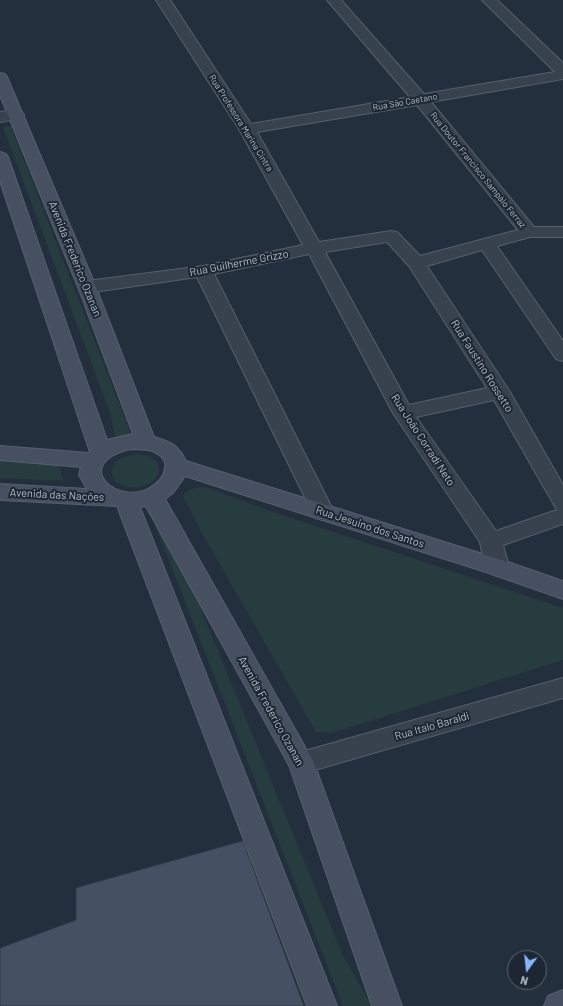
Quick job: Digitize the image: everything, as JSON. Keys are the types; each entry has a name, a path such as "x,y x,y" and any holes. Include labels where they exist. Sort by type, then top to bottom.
{"street":[{"name":"Rua Professora Marina Cintra","path":"163,0 247,129 314,248"},
{"path":"489,0 563,71"},
{"name":"Rua Doutor Francisco Sampáio Ferraz","path":"338,1 529,232"},
{"name":"Rua São Caetano","path":"247,129 563,75"},
{"name":"Avenida Frederico Ozanan","path":"0,77 8,116 87,287 146,442"},
{"path":"0,157 97,457"},
{"path":"416,263 529,232 563,232"},
{"name":"Rua Guilherme Grizzo","path":"87,287 203,271 314,248 391,236"},
{"name":"Rua Faustino Rossetto","path":"391,236 416,263 500,392 562,503"},
{"path":"487,244 563,355"},
{"name":"Rua João Corradi Neto","path":"314,248 403,413 491,541 497,567"},
{"path":"203,271 323,512"},
{"path":"403,413 500,392"},
{"path":"134,441 146,442 158,445 167,450 174,458 176,475 171,483 162,491 139,500 120,499 103,493 95,486 90,478 90,469 97,457 110,447 121,443 134,441"},
{"path":"0,453 97,457"},
{"name":"Rua Jesuino dos Santos","path":"176,466 497,567 563,590"},
{"name":"Avenida das Nações","path":"0,492 120,499"},
{"name":"Avenida Frederico Ozanan","path":"152,496 300,763 387,1006"},
{"path":"120,499 322,1006"},
{"path":"491,541 562,503"},
{"name":"Rua Italo Baraldi","path":"300,763 563,688"},
{"path":"559,1006 563,1005"}],"green space":[{"path":"3,127 11,127 132,436 115,439 111,415"},
{"path":"137,454 150,456 158,463 159,473 153,481 141,487 127,487 115,482 111,473 117,461 123,457"},
{"path":"0,460 59,464 63,481 0,478"},
{"path":"206,487 267,510 563,608 563,660 332,733 316,732 203,535 183,496 193,488"},
{"path":"157,502 343,956 372,1006 343,1006 154,522 142,505"}],"building":[{"path":"243,841 304,1006 0,1006 0,948 76,920 76,888"}]}
